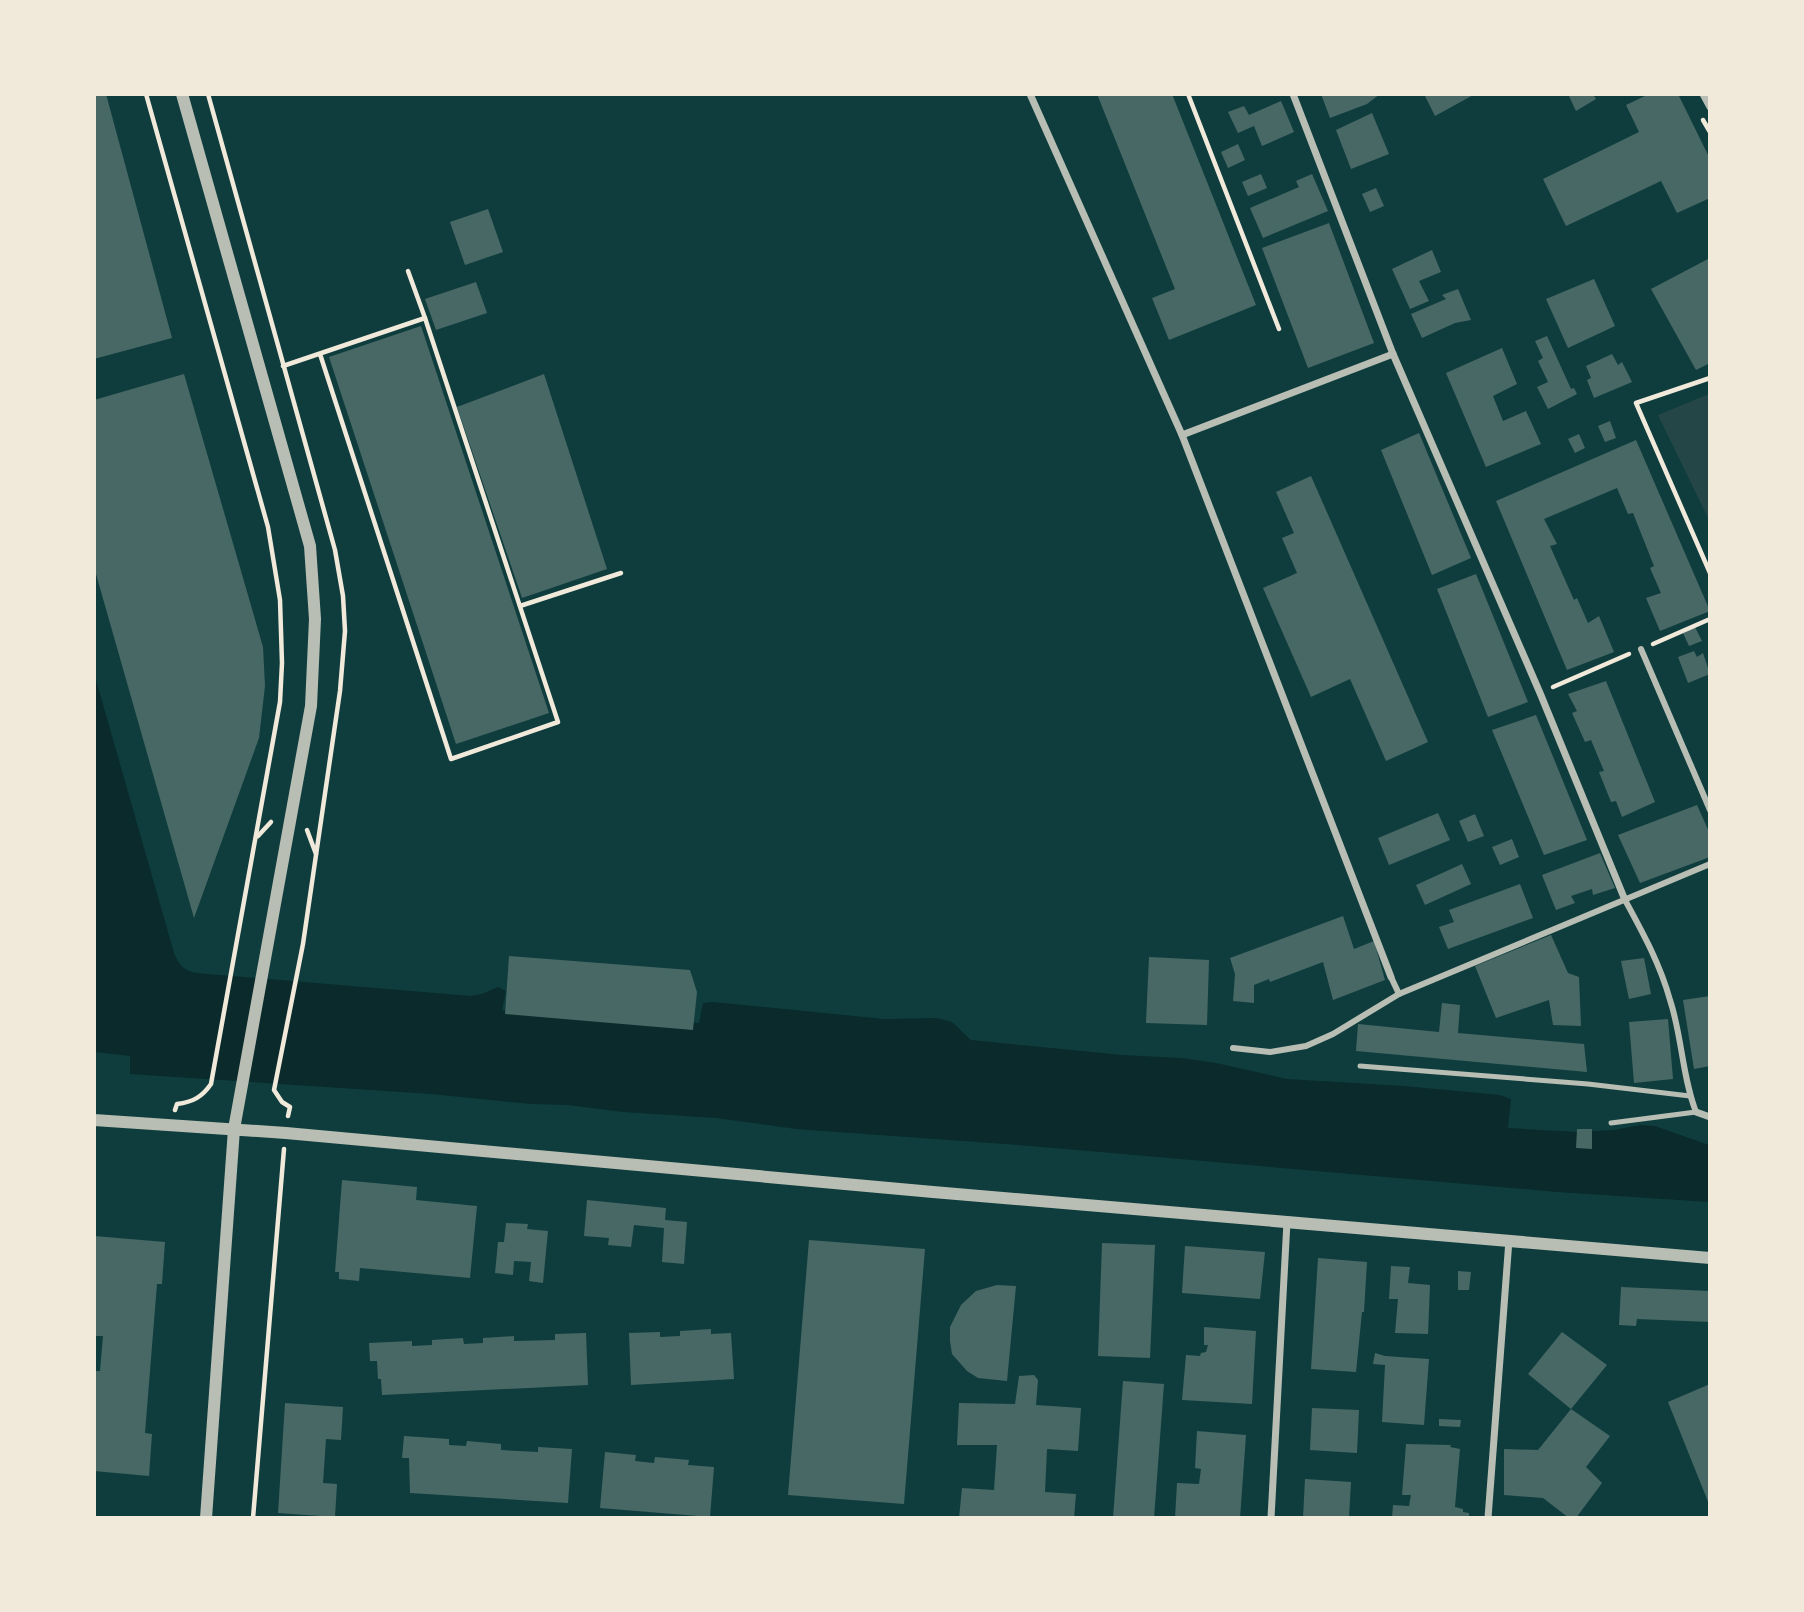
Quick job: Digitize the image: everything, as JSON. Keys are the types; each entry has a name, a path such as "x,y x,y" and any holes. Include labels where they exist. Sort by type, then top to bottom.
{"street":[{"path":"182,94 310,546 315,619 311,706 234,1129 206,1517"},
{"path":"1030,94 1182,435 1399,994"},
{"path":"1293,94 1393,354 1540,693 1625,900 1655,955 1671,1002 1690,1096 1696,1112 1710,1117"},
{"path":"1703,94 1710,107"},
{"path":"1182,435 1393,354"},
{"path":"1640,649 1710,810"},
{"path":"1233,1048 1270,1052 1306,1046 1333,1034 1399,994 1710,864"},
{"path":"94,1120 286,1133 1710,1258"},
{"path":"1271,1517 1287,1222"},
{"path":"1488,1517 1508,1240"}],"lane":[{"path":"1360,1066 1588,1084 1690,1096"},
{"path":"1611,1123 1696,1112"}],"path":[{"path":"146,94 268,527 280,600 282,663 280,702 211,1084 203,1095 177,1104 172,1125"},
{"path":"1188,94 1279,329"},
{"path":"320,354 451,759 558,722 408,271"},
{"path":"283,366 425,318"},
{"path":"1710,378 1636,402 1710,572"},
{"path":"520,606 621,573"},
{"path":"1540,693 1710,618"},
{"path":"253,1517 290,1107 282,1102 274,1090 303,944 317,855"}],"shaded area":[{"path":"1709,394 1709,520 1658,415"},
{"path":"94,673 174,953 182,966 192,972 471,996 498,987 506,991 502,1010 699,1023 703,1003 713,1002 884,1019 937,1018 952,1022 971,1040 1122,1055 1182,1058 1287,1079 1500,1095 1511,1099 1508,1128 1578,1132 1640,1125 1655,1126 1709,1145 1709,1202 1557,1192 1031,1146 796,1129 716,1118 623,1112 568,1105 130,1074 130,1056 95,1052"}],"building":[{"path":"94,94 106,94 172,338 94,359"},
{"path":"1097,94 1172,94 1256,305 1169,340 1152,298 1175,289"},
{"path":"1321,94 1380,94 1367,104 1330,118"},
{"path":"1424,94 1475,94 1435,116"},
{"path":"1568,94 1593,94 1596,99 1576,111"},
{"path":"1649,94 1678,94 1710,159 1710,198 1677,213 1661,181 1566,226 1543,179 1639,132 1626,105"},
{"path":"1281,101 1294,132 1262,146 1254,126 1238,133 1228,112 1244,106 1249,115"},
{"path":"1372,113 1389,154 1351,169 1336,130"},
{"path":"1238,144 1245,160 1228,168 1221,152"},
{"path":"1261,174 1267,188 1248,196 1242,182"},
{"path":"1312,174 1328,211 1263,238 1250,208 1299,187 1296,181"},
{"path":"1376,188 1384,206 1370,212 1362,194"},
{"path":"488,209 503,252 465,265 450,222"},
{"path":"1329,223 1374,343 1308,368 1262,248"},
{"path":"1432,250 1441,272 1419,281 1429,301 1410,309 1392,269"},
{"path":"1708,259 1710,363 1696,370 1651,289"},
{"path":"1594,279 1615,326 1568,348 1546,299"},
{"path":"476,282 487,313 436,330 425,299"},
{"path":"1458,289 1471,320 1455,323 1422,338 1411,314 1446,299 1442,295"},
{"path":"421,326 549,713 456,744 329,357"},
{"path":"1547,336 1571,389 1574,388 1577,394 1548,409 1537,387 1548,382 1538,361 1543,358 1535,341"},
{"path":"1502,348 1517,384 1493,396 1503,421 1526,411 1541,444 1486,467 1446,373"},
{"path":"1612,354 1618,365 1622,362 1632,382 1594,398 1587,380 1591,378 1586,366"},
{"path":"184,374 263,647 265,686 259,738 194,918 94,567 94,400"},
{"path":"544,374 607,569 522,598 457,407"},
{"path":"1610,421 1616,438 1605,442 1598,426"},
{"path":"1419,433 1471,558 1432,575 1381,450"},
{"path":"1579,434 1585,448 1575,453 1568,439"},
{"path":"1636,440 1710,611 1660,631 1646,598 1661,593 1650,568 1654,566 1633,513 1628,514 1617,488 1544,519 1557,544 1550,546 1574,600 1577,598 1588,623 1599,616 1614,652 1567,670 1496,501"},
{"path":"1311,476 1428,742 1386,761 1350,679 1311,697 1263,588 1297,573 1282,538 1294,533 1276,492"},
{"path":"1476,574 1528,702 1488,717 1437,589"},
{"path":"1695,627 1702,641 1689,646 1683,633"},
{"path":"1694,651 1697,657 1703,653 1710,674 1688,683 1678,657"},
{"path":"1606,681 1655,802 1622,817 1616,801 1611,802 1599,772 1604,771 1591,740 1585,742 1572,713 1577,711 1568,694"},
{"path":"1536,715 1587,840 1544,855 1492,730"},
{"path":"1697,805 1710,834 1710,857 1640,883 1618,835"},
{"path":"1438,813 1450,840 1389,865 1378,838"},
{"path":"1475,814 1484,836 1468,842 1459,821"},
{"path":"1512,839 1519,857 1500,865 1492,847"},
{"path":"1600,853 1615,888 1593,895 1592,889 1571,896 1575,903 1556,910 1542,875"},
{"path":"1462,864 1471,884 1425,905 1416,885"},
{"path":"1520,884 1533,918 1448,949 1439,927 1454,922 1449,910"},
{"path":"1343,916 1354,949 1374,941 1385,980 1333,1000 1323,962 1270,982 1269,979 1254,985 1254,1003 1233,1001 1235,974 1230,958"},
{"path":"1551,935 1568,973 1579,977 1581,1026 1553,1025 1549,1000 1496,1018 1475,966"},
{"path":"509,956 690,970 697,992 693,1030 505,1014"},
{"path":"1149,957 1209,960 1207,1025 1146,1023"},
{"path":"1644,958 1651,994 1629,999 1621,961"},
{"path":"1710,996 1710,1066 1694,1069 1683,1000"},
{"path":"1442,1003 1460,1005 1458,1033 1584,1044 1587,1072 1356,1051 1358,1024 1439,1032"},
{"path":"1668,1019 1673,1079 1634,1083 1629,1022"},
{"path":"1577,1129 1592,1129 1592,1149 1576,1148"},
{"path":"342,1180 417,1187 416,1200 477,1206 470,1278 360,1268 359,1281 339,1279 339,1272 335,1272"},
{"path":"587,1200 666,1208 665,1220 687,1222 684,1264 662,1262 664,1228 634,1225 631,1247 608,1245 609,1238 584,1236"},
{"path":"506,1223 528,1224 527,1229 548,1231 543,1283 529,1281 531,1262 514,1261 513,1275 495,1273 498,1242 504,1242"},
{"path":"94,1236 165,1242 162,1284 157,1284 145,1433 152,1434 149,1476 94,1471 94,1371 100,1371 103,1336 94,1336"},
{"path":"809,1240 925,1249 904,1504 788,1495"},
{"path":"1102,1243 1155,1245 1150,1358 1098,1356"},
{"path":"1185,1246 1265,1252 1260,1299 1182,1293"},
{"path":"1318,1258 1367,1262 1356,1372 1311,1369"},
{"path":"1391,1266 1410,1267 1408,1283 1430,1285 1428,1334 1395,1333 1398,1299 1389,1299"},
{"path":"1458,1271 1471,1272 1469,1290 1458,1290"},
{"path":"997,1285 1016,1286 1007,1381 978,1378 967,1371 952,1354 950,1341 950,1327 961,1305 976,1291"},
{"path":"1621,1287 1710,1291 1710,1322 1637,1319 1636,1326 1619,1325"},
{"path":"1204,1327 1256,1331 1252,1404 1182,1400 1186,1355 1200,1356 1206,1352 1208,1345 1204,1345"},
{"path":"711,1329 711,1334 731,1333 734,1379 631,1385 629,1333 660,1332 660,1337 680,1336 680,1331"},
{"path":"1562,1332 1607,1365 1571,1409 1528,1374"},
{"path":"586,1333 588,1385 382,1395 377,1361 370,1361 369,1343 412,1341 412,1346 432,1345 432,1340 463,1338 464,1344 483,1343 483,1338 514,1336 514,1341 555,1340 555,1334"},
{"path":"1375,1353 1429,1359 1424,1425 1382,1422 1385,1365 1373,1364"},
{"path":"1034,1375 1038,1380 1036,1405 1081,1408 1078,1451 1047,1449 1045,1492 1076,1494 1074,1518 959,1518 962,1488 994,1490 997,1445 957,1445 959,1403 1015,1404 1019,1376"},
{"path":"1123,1381 1164,1384 1154,1518 1113,1518"},
{"path":"1710,1384 1710,1504 1709,1504 1668,1402"},
{"path":"285,1403 343,1407 341,1440 326,1439 323,1483 337,1484 335,1517 278,1513"},
{"path":"1312,1408 1359,1410 1357,1453 1310,1450"},
{"path":"1571,1409 1610,1436 1586,1467 1602,1483 1576,1518 1569,1518 1543,1498 1504,1495 1504,1449 1538,1450"},
{"path":"1439,1419 1461,1420 1460,1427 1439,1426"},
{"path":"1197,1431 1246,1435 1240,1518 1175,1518 1177,1483 1199,1484 1201,1469 1195,1468"},
{"path":"404,1436 449,1439 449,1445 466,1446 467,1441 501,1444 501,1450 538,1452 538,1447 572,1449 568,1503 410,1493 409,1458 402,1458"},
{"path":"1406,1444 1451,1445 1450,1447 1460,1449 1455,1507 1469,1513 1469,1518 1392,1518 1393,1505 1409,1506 1411,1495 1402,1495"},
{"path":"605,1452 636,1455 635,1461 654,1463 655,1457 689,1460 688,1465 714,1467 710,1517 600,1508"},
{"path":"1305,1479 1351,1482 1349,1518 1303,1518"}]}
